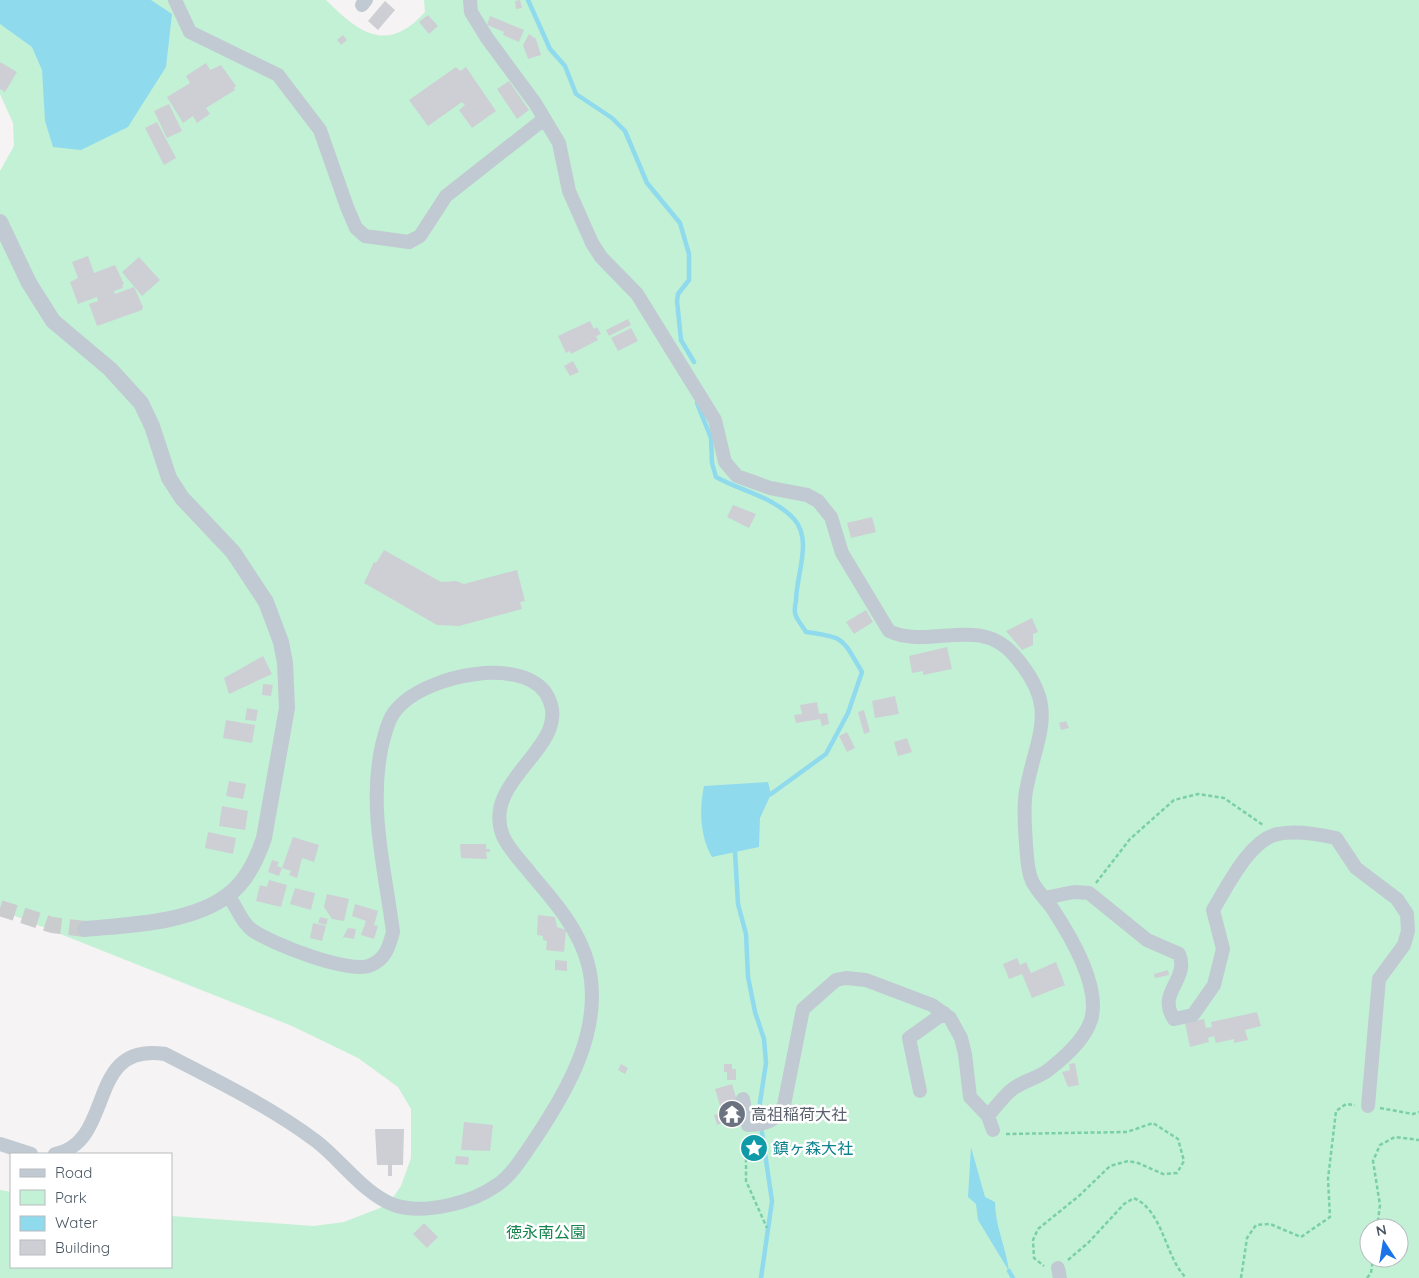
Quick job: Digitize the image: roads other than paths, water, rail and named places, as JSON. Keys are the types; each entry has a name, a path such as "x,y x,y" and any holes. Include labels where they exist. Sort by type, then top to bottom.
{"street":[{"path":"174,0 190,32 278,75 320,130 356,228 366,236 409,242 420,236 446,196 544,119"},
{"path":"470,0 471,12 487,38 559,143 569,191 592,243 601,257 637,294 715,420 725,462 737,476 770,488 808,495 818,500 831,517 842,553 889,630 902,637 980,634 999,641 1013,654 1036,687 1043,711 1038,750 1026,792 1025,829 1027,858 1032,880 1071,940 1085,971 1093,999 1091,1019 1080,1040 1047,1071 1012,1089 988,1116"},
{"path":"0,222 29,283 52,321 110,369 141,403 152,426 169,478 182,498 233,552 266,602 281,642 285,663 287,708 264,838 258,858 228,896 196,911 147,922 84,929"},
{"path":"62,1153 67,1152 85,1136 107,1082 116,1069 132,1057 148,1052 165,1054 253,1098 317,1142 381,1198 404,1207 431,1207 484,1193 500,1184 526,1151 562,1099 586,1037 590,1016 592,982 578,936 511,848 504,836 500,822 500,808 508,787 544,740 553,723 550,702 538,684 513,675 474,674 450,680 414,694 395,711 386,727 376,786 377,828 393,932 389,948 380,960 369,966 339,964 314,958 263,937 250,929 228,896"},
{"path":"1044,898 1074,892 1089,893 1147,940 1179,954 1182,962 1182,972 1168,994 1169,1012 1174,1019 1180,1020 1193,1015 1214,985 1223,949 1213,910 1251,850 1277,834 1316,834 1336,838 1356,868 1397,899 1407,914 1408,931 1404,945 1379,978 1368,1106"},
{"path":"743,1099 748,1125 769,1122 779,1115 784,1105 803,1009 836,980 846,978 866,980 932,1005 950,1018 961,1038 965,1054 970,1097 988,1116 993,1130"},
{"path":"920,1091 909,1038 944,1013"},
{"path":"0,1144 28,1153"}],"water":[{"path":"0,0 151,0 172,14 166,67 128,127 81,150 53,147 45,121 42,70 32,47 0,24"},
{"path":"768,782 771,794 760,818 759,847 712,857 703,832 701,804 704,786"},
{"path":"971,1147 985,1197 995,1202 995,1211 1009,1271 978,1220 976,1204 968,1197"}],"waterway":[{"path":"528,0 550,49 565,66 576,94 612,118 625,131 647,183 680,223 689,254 689,280 678,294 677,301 681,340 694,362"},
{"path":"697,403 711,438 712,463 716,477 777,505 786,511 800,527 803,547 795,609 798,620 806,632 829,636 842,642 862,672 848,713 826,754 771,794"},
{"path":"735,852 738,904 746,934 748,977 755,1012 764,1039 766,1063 759,1109 761,1122"},
{"path":"761,1126 772,1201 761,1278"},
{"path":"1009,1271 1013,1278"}],"tunnel":[{"path":"0,908 52,925 85,929"}],"place":[{"name":"高祖稲荷大社","path":"732,1114"},
{"name":"鎮ヶ森大社","path":"754,1148"}],"park label":[{"name":"徳永南公園","path":"546,1232"}]}
